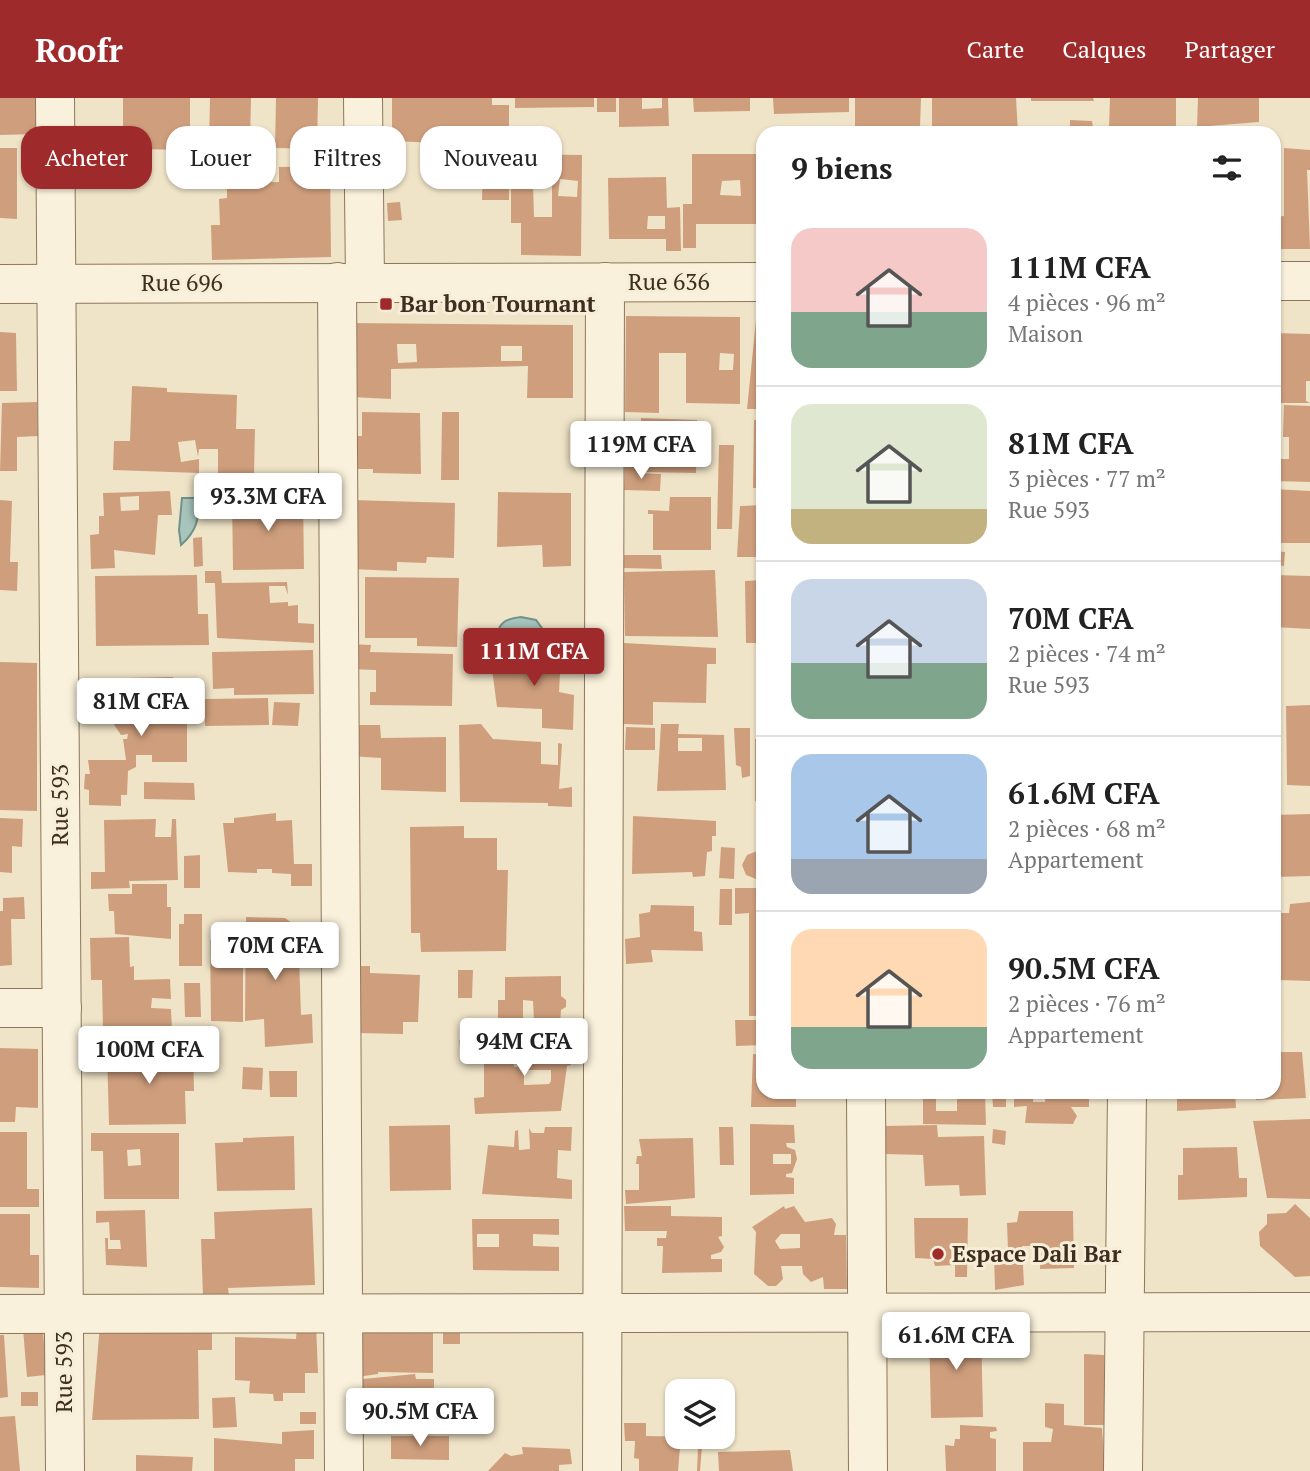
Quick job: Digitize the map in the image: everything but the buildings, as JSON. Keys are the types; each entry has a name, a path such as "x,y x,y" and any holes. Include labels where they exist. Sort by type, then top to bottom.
{"street":[{"name":"Rue 593","path":"55,98 65,1471"},
{"path":"344,1471 351,282 363,98"},
{"path":"1281,281 1310,281"},
{"name":"Rue 696","path":"0,284 351,282"},
{"name":"Rue 636","path":"351,282 756,282"},
{"path":"602,1471 605,282"},
{"path":"0,1008 62,1008"},
{"path":"866,1099 868,1471"},
{"path":"1123,1471 1127,1099"},
{"path":"0,1314 1310,1312"}],"water":[{"path":"182,498 199,498 199,505 194,530 181,545 179,530"},
{"path":"521,617 536,620 544,631 542,644 511,646 496,637 504,622"}],"place":[{"name":"Bar bon Tournant","path":"386,304"},
{"name":"Espace Dali Bar","path":"938,1254"}]}
